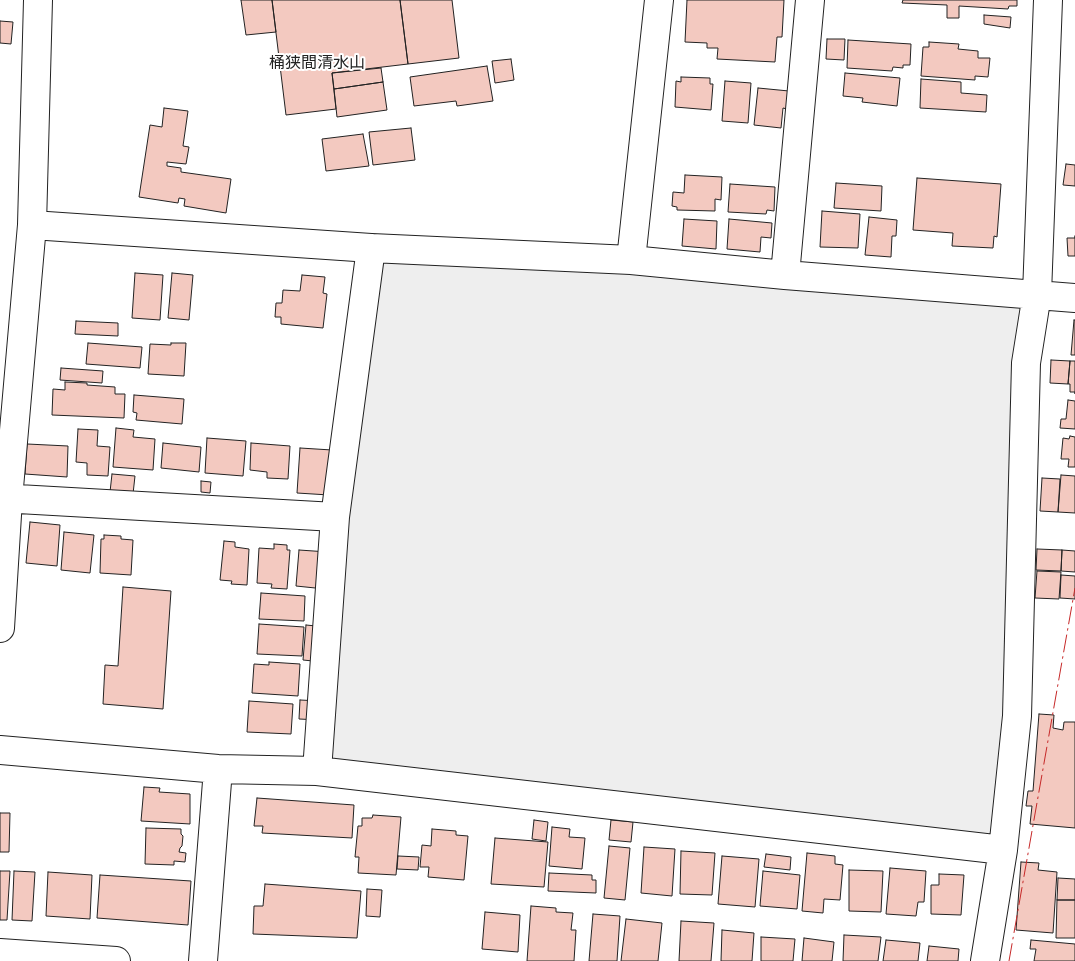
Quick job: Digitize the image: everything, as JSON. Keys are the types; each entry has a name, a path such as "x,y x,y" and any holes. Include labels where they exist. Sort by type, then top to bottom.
{"street":[{"path":"0,628 4,498 32,225 38,0"},
{"path":"632,260 658,0"},
{"path":"785,276 810,0"},
{"path":"985,961 1003,850 1017,716 1026,363 1037,294 1048,0"},
{"path":"32,225 371,248 632,260 785,276 1075,298"},
{"path":"317,770 335,517 371,248"},
{"path":"4,498 335,517"},
{"path":"0,750 218,769 317,770 1003,850"},
{"path":"203,961 218,769"},
{"path":"0,953 116,961"}],"shaded area":[{"path":"371,248 1037,294 1003,850 317,771"}],"building":[{"path":"241,0 272,0 276,32 246,35"},
{"path":"272,0 400,0 408,64 332,73 336,109 286,115"},
{"path":"400,0 452,0 459,58 408,64"},
{"path":"687,0 784,0 782,37 777,37 775,62 717,59 718,48 707,48 707,43 685,42"},
{"path":"903,0 1017,0 1017,6 1009,6 1008,9 959,6 959,18 947,18 947,5 902,3"},
{"path":"984,15 1011,17 1010,28 984,24"},
{"path":"0,21 13,22 11,44 0,43"},
{"path":"827,39 845,39 844,60 826,59"},
{"path":"848,40 911,44 910,65 903,65 903,68 893,67 892,71 847,68"},
{"path":"929,42 959,44 958,49 978,51 978,58 990,58 988,77 975,76 975,80 921,76 923,47 929,47"},
{"path":"511,59 514,80 495,83 492,61"},
{"path":"487,66 493,101 457,106 456,101 414,106 410,77"},
{"path":"381,68 383,82 334,89 332,73"},
{"path":"845,73 900,78 897,106 862,102 863,98 843,96"},
{"path":"681,77 710,78 710,84 713,84 711,110 675,107 676,81 681,82"},
{"path":"921,79 961,82 961,93 987,95 986,112 920,108"},
{"path":"725,81 751,83 748,123 722,121"},
{"path":"383,82 387,110 337,117 334,89"},
{"path":"758,88 789,91 787,109 783,108 781,128 754,125"},
{"path":"164,108 188,111 183,146 189,147 186,164 167,162 167,166 181,168 181,172 231,179 226,213 184,206 185,199 179,198 178,203 139,197 150,125 162,127"},
{"path":"411,128 415,160 373,165 369,132"},
{"path":"363,134 369,166 326,171 322,139"},
{"path":"1066,164 1075,165 1075,186 1063,185"},
{"path":"685,175 722,177 721,200 715,199 715,211 677,210 677,207 672,206 673,192 684,193"},
{"path":"917,178 1001,184 997,237 994,236 993,248 952,246 953,233 913,230"},
{"path":"836,183 882,186 881,211 834,208"},
{"path":"730,184 775,187 774,211 767,210 766,214 728,212"},
{"path":"822,211 860,214 858,248 820,247"},
{"path":"869,217 897,220 896,236 892,236 891,257 865,255"},
{"path":"684,219 717,221 716,249 682,246"},
{"path":"729,219 772,223 771,238 761,237 760,252 727,249"},
{"path":"1067,238 1075,238 1075,256 1068,256"},
{"path":"135,273 163,275 160,320 132,318"},
{"path":"172,273 193,275 189,320 168,318"},
{"path":"302,275 325,277 323,293 327,294 323,328 281,324 281,317 275,317 276,303 282,303 283,290 300,291"},
{"path":"1074,320 1075,355 1071,355"},
{"path":"76,321 118,323 118,336 75,334"},
{"path":"88,343 142,347 140,368 86,364"},
{"path":"171,343 186,343 184,376 148,374 150,344 171,345"},
{"path":"1051,360 1070,361 1068,384 1050,383"},
{"path":"1070,361 1075,361 1075,392 1070,392 1070,384 1068,384"},
{"path":"61,368 103,371 102,383 60,380"},
{"path":"65,382 115,387 115,394 125,394 124,418 52,415 53,389 65,390"},
{"path":"134,395 184,399 182,424 136,420 137,413 133,412"},
{"path":"1068,400 1075,401 1075,429 1060,428 1061,419 1066,419"},
{"path":"116,428 134,430 133,437 155,439 153,470 113,467"},
{"path":"78,429 98,430 97,446 110,447 108,476 87,475 87,463 76,462"},
{"path":"1070,436 1075,437 1075,467 1068,467 1069,459 1061,459 1063,438 1069,439"},
{"path":"207,438 246,441 243,476 205,473"},
{"path":"163,443 201,447 199,472 161,468"},
{"path":"251,443 290,446 288,479 267,478 267,472 250,470"},
{"path":"27,444 68,446 67,477 25,474"},
{"path":"300,448 332,450 329,495 297,493"},
{"path":"112,474 135,476 133,494 110,492"},
{"path":"1061,475 1075,476 1075,513 1058,512"},
{"path":"1042,478 1060,479 1058,512 1040,511"},
{"path":"201,481 211,482 210,493 201,492"},
{"path":"30,522 60,525 57,566 26,563"},
{"path":"64,532 94,535 90,573 61,570"},
{"path":"104,535 121,536 121,539 133,540 131,575 100,573 101,539 104,539"},
{"path":"224,541 235,542 235,547 249,549 247,585 231,584 232,581 220,580"},
{"path":"274,544 287,545 287,550 290,550 287,589 271,588 272,584 257,583 259,548 274,549"},
{"path":"1037,549 1062,550 1061,571 1036,570"},
{"path":"299,550 328,552 325,589 296,586"},
{"path":"1062,550 1075,551 1075,572 1061,571"},
{"path":"1037,571 1061,572 1059,599 1035,598"},
{"path":"1061,575 1075,576 1075,599 1060,598"},
{"path":"123,587 171,591 163,709 103,704 105,665 118,666"},
{"path":"261,593 305,596 304,621 259,619"},
{"path":"259,624 304,627 302,656 257,654"},
{"path":"306,625 326,627 323,662 303,660"},
{"path":"269,662 300,664 298,696 252,693 254,664 269,665"},
{"path":"300,700 320,701 320,720 299,719"},
{"path":"249,701 293,704 291,734 247,732"},
{"path":"1039,714 1054,715 1053,728 1063,730 1064,722 1075,722 1075,828 1030,824 1032,806 1026,806 1028,791 1033,791"},
{"path":"144,787 160,788 159,792 190,794 190,824 141,821"},
{"path":"257,798 354,805 352,838 262,833 263,826 254,826"},
{"path":"0,813 10,813 9,852 0,852"},
{"path":"373,815 401,817 396,875 358,873 359,857 355,857 358,826 362,826 362,818 372,818"},
{"path":"534,820 548,822 546,841 532,839"},
{"path":"611,820 633,822 631,842 609,840"},
{"path":"552,827 570,829 569,837 585,838 582,869 549,866"},
{"path":"146,828 181,829 183,836 179,852 186,853 185,862 174,861 174,865 145,864"},
{"path":"432,829 456,831 456,835 468,836 464,880 428,877 429,867 420,867 422,845 431,846"},
{"path":"495,838 548,842 544,887 491,884"},
{"path":"609,846 630,848 625,900 604,898"},
{"path":"644,847 675,849 672,896 641,893"},
{"path":"681,851 715,853 712,895 680,894"},
{"path":"807,853 835,856 835,864 843,865 840,900 824,899 823,913 802,911"},
{"path":"766,854 791,857 790,870 764,867"},
{"path":"398,856 419,857 418,870 397,869"},
{"path":"722,856 759,859 755,907 718,904"},
{"path":"1021,862 1039,863 1038,870 1057,872 1053,933 1016,930"},
{"path":"890,868 926,871 924,902 918,902 916,916 886,914"},
{"path":"849,870 883,871 881,912 849,911"},
{"path":"0,871 10,871 7,920 0,920"},
{"path":"14,871 35,872 32,921 12,920"},
{"path":"763,871 800,875 797,909 760,906"},
{"path":"48,872 92,875 90,919 46,916"},
{"path":"549,873 592,875 592,880 596,880 596,893 548,891"},
{"path":"939,874 964,875 961,915 931,914 931,885 939,885"},
{"path":"100,875 191,881 188,925 97,918"},
{"path":"1058,878 1075,879 1075,900 1057,900"},
{"path":"265,884 361,891 357,938 253,934 254,906 263,906"},
{"path":"367,889 382,890 380,917 366,916"},
{"path":"1057,900 1075,900 1075,938 1056,938"},
{"path":"531,906 556,908 556,912 573,913 571,930 576,930 574,961 527,961"},
{"path":"485,912 520,915 518,952 482,949"},
{"path":"593,914 620,916 617,961 589,961"},
{"path":"626,919 662,923 658,961 621,961"},
{"path":"681,921 714,923 711,961 679,961"},
{"path":"722,930 754,933 752,961 721,961"},
{"path":"844,935 881,937 878,961 843,961"},
{"path":"761,937 795,939 793,961 761,961"},
{"path":"804,938 834,942 832,961 802,961"},
{"path":"886,940 920,943 918,961 883,961"},
{"path":"1031,940 1075,944 1075,961 1034,961 1036,949 1030,949"},
{"path":"929,946 959,949 958,961 927,961"}],"power":[{"path":"1009,961 1075,588"}],"district":[{"name":"桶狭間清水山","path":"317,63"}]}
